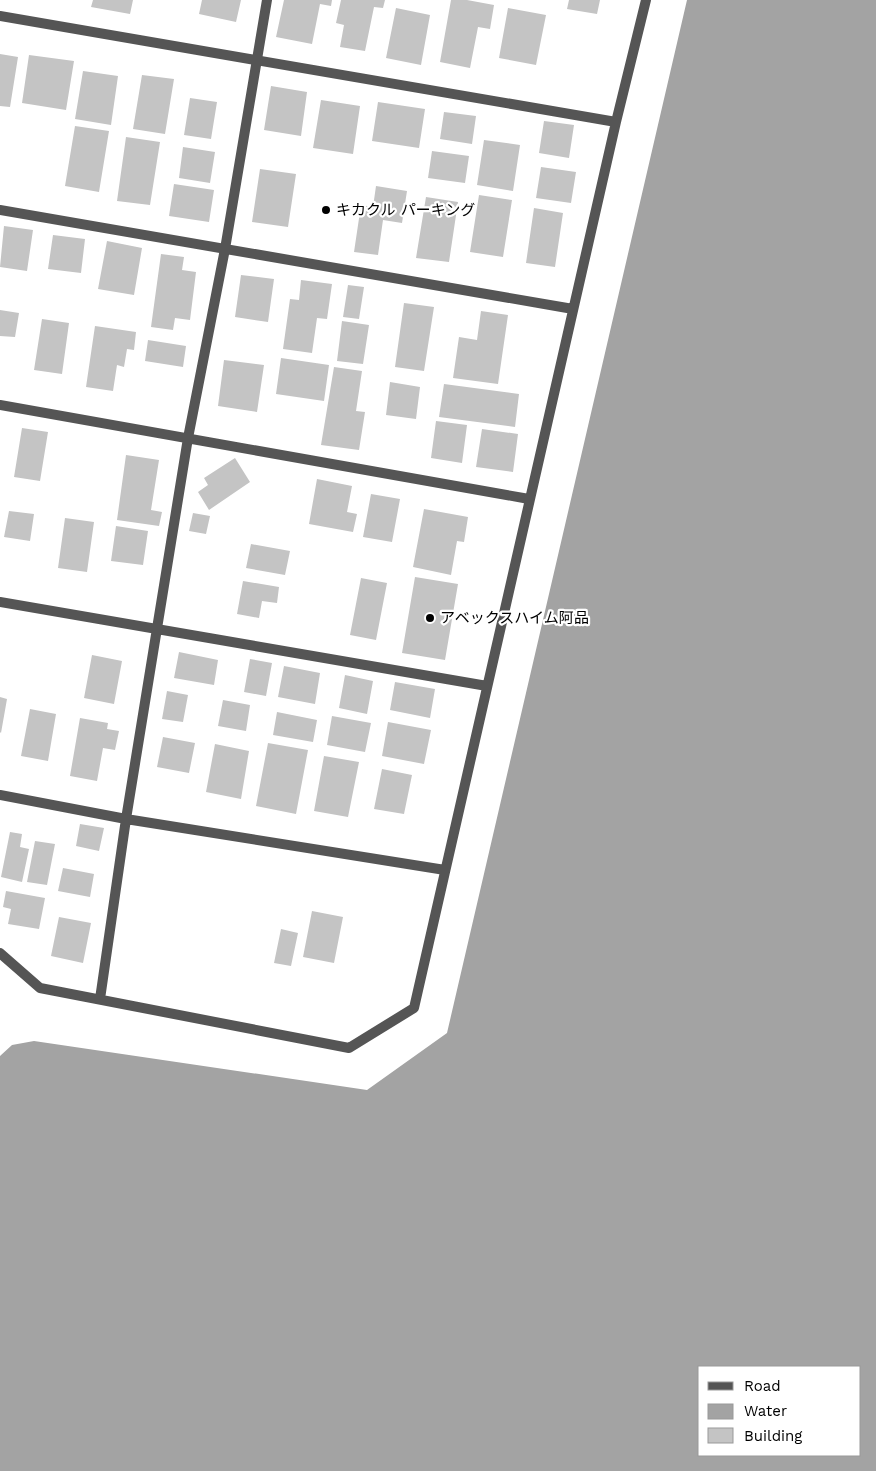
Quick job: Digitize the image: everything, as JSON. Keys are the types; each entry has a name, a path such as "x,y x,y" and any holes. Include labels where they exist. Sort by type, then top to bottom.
{"street":[{"path":"100,999 126,819 188,438 225,249 268,0"},
{"path":"0,953 40,988 349,1048 414,1008 616,122 646,0"},
{"path":"0,16 616,122"},
{"path":"0,210 573,309"},
{"path":"0,405 530,499"},
{"path":"0,602 487,686"},
{"path":"0,795 126,819 445,870"}],"water":[{"path":"687,0 876,0 876,1471 0,1471 0,1056 12,1045 34,1041 367,1090 447,1033"}],"building":[{"path":"93,0 133,0 130,14 91,7"},
{"path":"202,0 241,0 236,22 199,14"},
{"path":"284,0 332,0 331,6 320,4 312,44 276,37"},
{"path":"341,0 385,0 383,8 374,7 365,51 340,47 344,25 336,23"},
{"path":"451,0 467,0 494,5 490,29 478,27 470,68 440,62"},
{"path":"569,0 600,0 597,14 567,9"},
{"path":"396,8 430,15 421,65 386,58"},
{"path":"508,8 546,15 536,65 499,58"},
{"path":"0,54 18,57 10,107 0,106"},
{"path":"29,55 74,61 66,110 22,103"},
{"path":"83,71 118,76 111,125 75,119"},
{"path":"142,75 174,79 165,134 133,129"},
{"path":"271,86 307,92 301,136 264,130"},
{"path":"190,98 217,102 211,139 184,135"},
{"path":"321,100 360,106 353,154 313,148"},
{"path":"378,102 425,109 419,148 372,141"},
{"path":"444,112 476,116 472,144 440,139"},
{"path":"544,121 574,125 569,158 539,153"},
{"path":"75,126 109,131 99,192 65,186"},
{"path":"126,137 160,142 150,205 117,201"},
{"path":"484,140 520,145 513,191 477,185"},
{"path":"183,147 215,152 210,183 179,178"},
{"path":"432,151 469,156 465,183 428,178"},
{"path":"541,167 576,172 571,203 536,198"},
{"path":"260,169 296,174 288,227 252,222"},
{"path":"174,184 214,190 209,222 169,216"},
{"path":"376,186 407,191 402,223 383,220 378,255 354,252 361,205 373,207"},
{"path":"479,195 512,200 503,257 470,252"},
{"path":"426,197 458,202 449,262 416,258"},
{"path":"534,208 563,213 555,267 526,263"},
{"path":"4,226 33,230 27,271 0,267"},
{"path":"53,235 85,239 81,273 48,269"},
{"path":"107,241 142,248 134,295 98,289"},
{"path":"161,254 184,257 182,270 196,272 190,320 175,318 173,330 151,327"},
{"path":"241,275 274,279 268,322 235,317"},
{"path":"301,280 332,284 327,319 317,318 312,353 283,349 290,299 299,300"},
{"path":"348,285 364,287 359,319 343,317"},
{"path":"404,303 434,307 424,371 395,367"},
{"path":"0,310 19,313 15,337 0,336"},
{"path":"481,311 508,315 498,384 453,378 459,337 477,340"},
{"path":"42,319 69,323 62,374 34,370"},
{"path":"342,321 369,325 363,364 337,361"},
{"path":"95,326 136,332 134,350 127,349 124,367 117,365 113,391 86,387"},
{"path":"148,340 186,346 183,367 145,361"},
{"path":"281,358 329,365 324,401 276,394"},
{"path":"224,360 264,365 257,412 218,406"},
{"path":"334,367 362,371 356,411 365,412 359,450 321,445"},
{"path":"390,382 420,387 416,419 386,415"},
{"path":"444,384 519,394 515,427 439,417"},
{"path":"436,421 467,425 462,463 431,458"},
{"path":"22,428 48,432 40,481 14,477"},
{"path":"482,429 518,434 513,472 476,467"},
{"path":"126,455 159,460 151,510 162,512 159,526 117,520"},
{"path":"235,458 250,482 209,510 198,492 208,485 204,478"},
{"path":"317,479 352,486 347,512 357,514 353,532 309,524"},
{"path":"371,494 400,499 392,542 363,537"},
{"path":"424,509 468,517 464,542 457,541 451,575 413,567"},
{"path":"9,511 34,514 30,541 4,537"},
{"path":"193,513 210,516 206,534 189,531"},
{"path":"65,518 94,522 87,572 58,568"},
{"path":"116,526 148,531 143,565 111,561"},
{"path":"251,544 290,551 285,575 246,568"},
{"name":"アベックスハイム阿品","path":"415,577 458,584 445,660 402,653"},
{"path":"361,578 387,583 376,640 350,635"},
{"path":"243,581 279,587 277,603 262,601 259,618 237,614"},
{"path":"179,652 218,660 214,685 174,678"},
{"path":"92,655 122,661 114,704 84,698"},
{"path":"250,659 272,663 266,696 244,692"},
{"path":"284,666 320,673 315,704 278,697"},
{"path":"345,675 373,681 367,714 339,708"},
{"path":"395,682 435,689 430,718 390,710"},
{"path":"167,691 188,695 183,722 162,719"},
{"path":"0,697 7,699 1,733 0,732"},
{"path":"223,700 250,705 246,731 218,726"},
{"path":"30,709 56,714 48,761 21,756"},
{"path":"277,712 317,720 313,742 273,735"},
{"path":"332,716 371,723 365,752 327,745"},
{"path":"80,718 108,723 107,729 119,731 115,750 103,748 97,781 70,776"},
{"path":"388,722 431,730 424,764 382,756"},
{"path":"163,737 195,743 189,773 157,767"},
{"path":"268,743 308,750 296,814 256,806"},
{"path":"215,744 249,751 241,799 206,792"},
{"path":"324,756 359,762 348,817 314,811"},
{"path":"382,769 412,775 404,814 374,809"},
{"path":"80,824 104,828 99,851 76,846"},
{"path":"10,832 22,834 20,847 29,849 22,882 1,877"},
{"path":"35,841 55,844 47,885 27,882"},
{"path":"63,868 94,874 90,897 58,891"},
{"path":"6,891 45,898 39,929 8,924 11,909 3,907"},
{"path":"312,911 343,917 334,963 303,957"},
{"path":"59,917 91,923 83,963 51,956"},
{"path":"281,929 298,933 291,966 274,963"}],"place":[{"name":"キカクル パーキング","path":"326,210"},
{"name":"アベックスハイム阿品","path":"430,618"}]}
